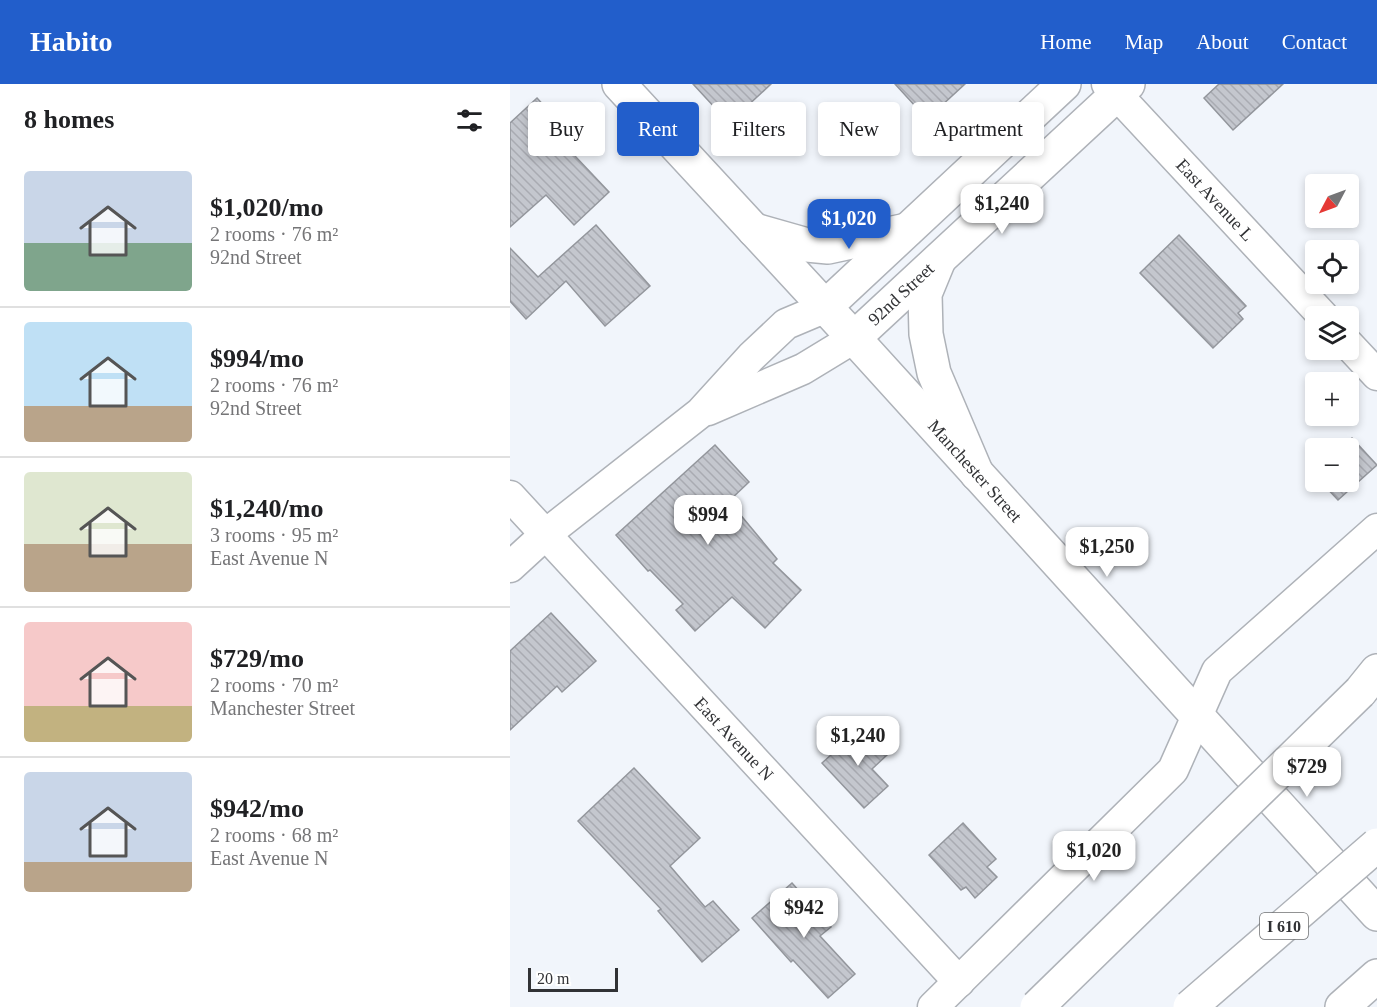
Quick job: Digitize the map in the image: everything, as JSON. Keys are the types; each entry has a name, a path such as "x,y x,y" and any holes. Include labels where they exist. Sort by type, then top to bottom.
{"main road":[{"name":"Manchester Street","path":"619,84 854,338 1377,914"},
{"name":"92nd Street","path":"824,308 1064,84"},
{"name":"92nd Street","path":"854,338 1117,87"},
{"path":"754,230 807,245 828,247 909,229"},
{"path":"940,258 925,294 926,334 934,374 977,474"},
{"path":"1037,1007 1368,681"},
{"name":"I 610","path":"1190,1007 1377,845"},
{"path":"1342,1007 1377,976"}],"street":[{"name":"East Avenue L","path":"1117,87 1314,306"},
{"name":"92nd Street","path":"510,567 546,534 700,413 751,357 786,324 824,308"},
{"name":"92nd Street","path":"700,413 803,369 854,338"},
{"path":"1359,356 1377,375"},
{"name":"East Avenue N","path":"510,496 959,982"},
{"path":"933,1007 1173,770 1199,716 1217,671 1377,529"}],"building":[{"path":"693,84 771,84 752,102 711,104"},
{"path":"895,84 965,84 945,102 912,103"},
{"path":"1219,84 1283,84 1233,130 1204,98"},
{"path":"528,106 528,156 575,156 609,192 574,225 546,195 510,227 510,123"},
{"path":"596,225 650,286 605,326 566,281 526,319 510,301 510,248 538,277"},
{"path":"1179,235 1246,306 1238,313 1243,319 1213,348 1140,273"},
{"path":"715,445 749,482 729,501 777,559 773,563 801,590 765,628 732,597 695,631 676,610 683,604 650,570 648,571 616,535"},
{"path":"1359,446 1377,465 1359,481"},
{"path":"1330,492 1347,492 1338,500"},
{"path":"551,613 596,661 562,692 557,686 510,730 510,651"},
{"path":"862,727 887,755 872,769 888,786 864,808 822,763"},
{"path":"634,768 700,838 670,866 705,907 713,901 739,930 702,962 658,911 661,909 578,821"},
{"path":"963,823 996,859 987,867 997,877 975,898 966,887 961,890 929,855"},
{"path":"792,883 831,927 820,936 855,974 828,998 793,960 791,962 752,918"}]}
